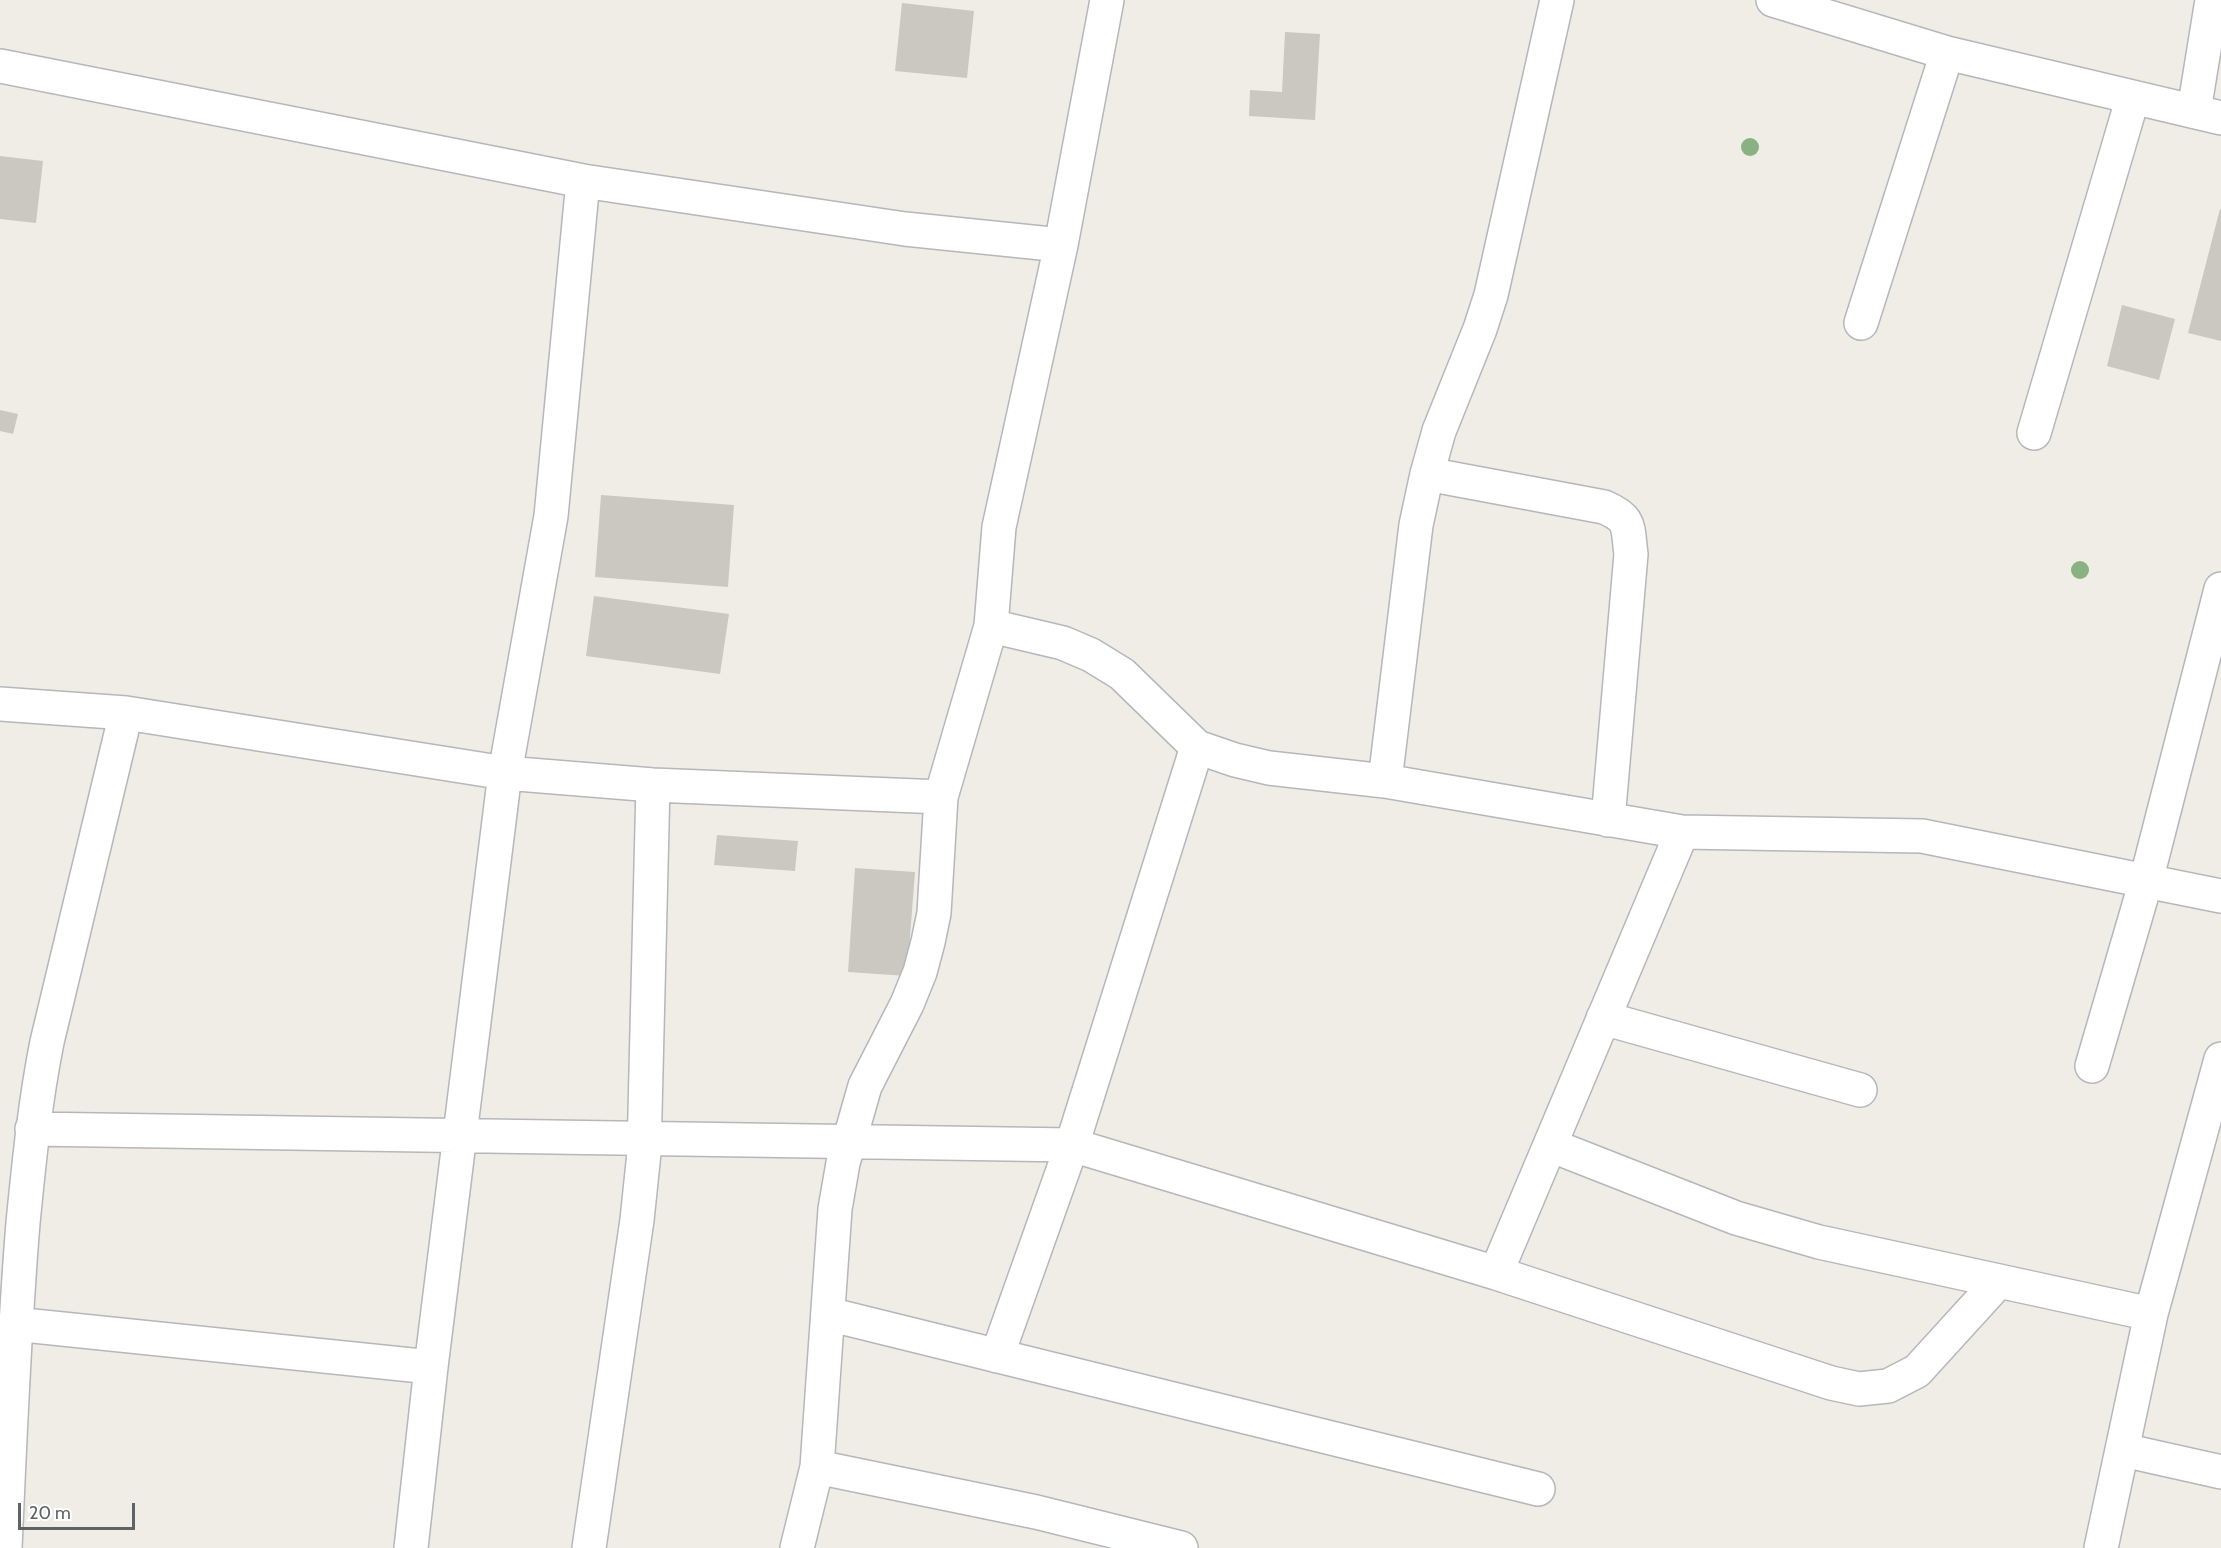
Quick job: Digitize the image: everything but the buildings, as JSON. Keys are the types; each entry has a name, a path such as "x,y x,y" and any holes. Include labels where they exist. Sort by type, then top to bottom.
{"street":[{"path":"797,1548 817,1467 835,1209 848,1142 865,1086 907,1004 920,972 928,942 934,913 941,797 991,626 999,527 1061,245 1107,0"},
{"path":"1385,781 1416,525 1427,474 1439,431 1480,329 1491,295 1557,0"},
{"path":"1773,0 1947,52 2208,115 2212,0"},
{"path":"1861,323 1947,52"},
{"path":"0,66 583,181 905,229 1061,245"},
{"path":"2034,433 2133,97"},
{"path":"411,1548 431,1367 505,773 551,516 583,181"},
{"path":"1427,474 1604,507 1621,514 1628,526 1630,554 1608,820"},
{"path":"2092,1066 2146,881 2221,589"},
{"path":"991,626 1063,643 1091,655 1122,674 1197,747 1235,760 1269,768 1385,781 1682,832 1922,836 2221,897"},
{"path":"0,704 126,713 505,773 653,785 941,797"},
{"path":"5,1548 5,1446 32,1129 46,1042 126,713"},
{"path":"997,1356 1072,1145 1197,747"},
{"path":"589,1548 637,1220 645,1138 653,785"},
{"path":"1496,1273 1682,832"},
{"path":"1603,1018 1860,1090"},
{"path":"2101,1548 2151,1314 2221,1059"},
{"path":"32,1129 1072,1145 1496,1273 1831,1383 1858,1389 1888,1386 1917,1371 1999,1281"},
{"path":"1550,1145 1736,1218 1773,1229 1820,1242 2151,1314"},
{"path":"828,1314 1538,1489"},
{"path":"14,1324 431,1367"},
{"path":"2123,1450 2221,1472"},
{"path":"817,1467 1036,1512 1181,1548"}]}
